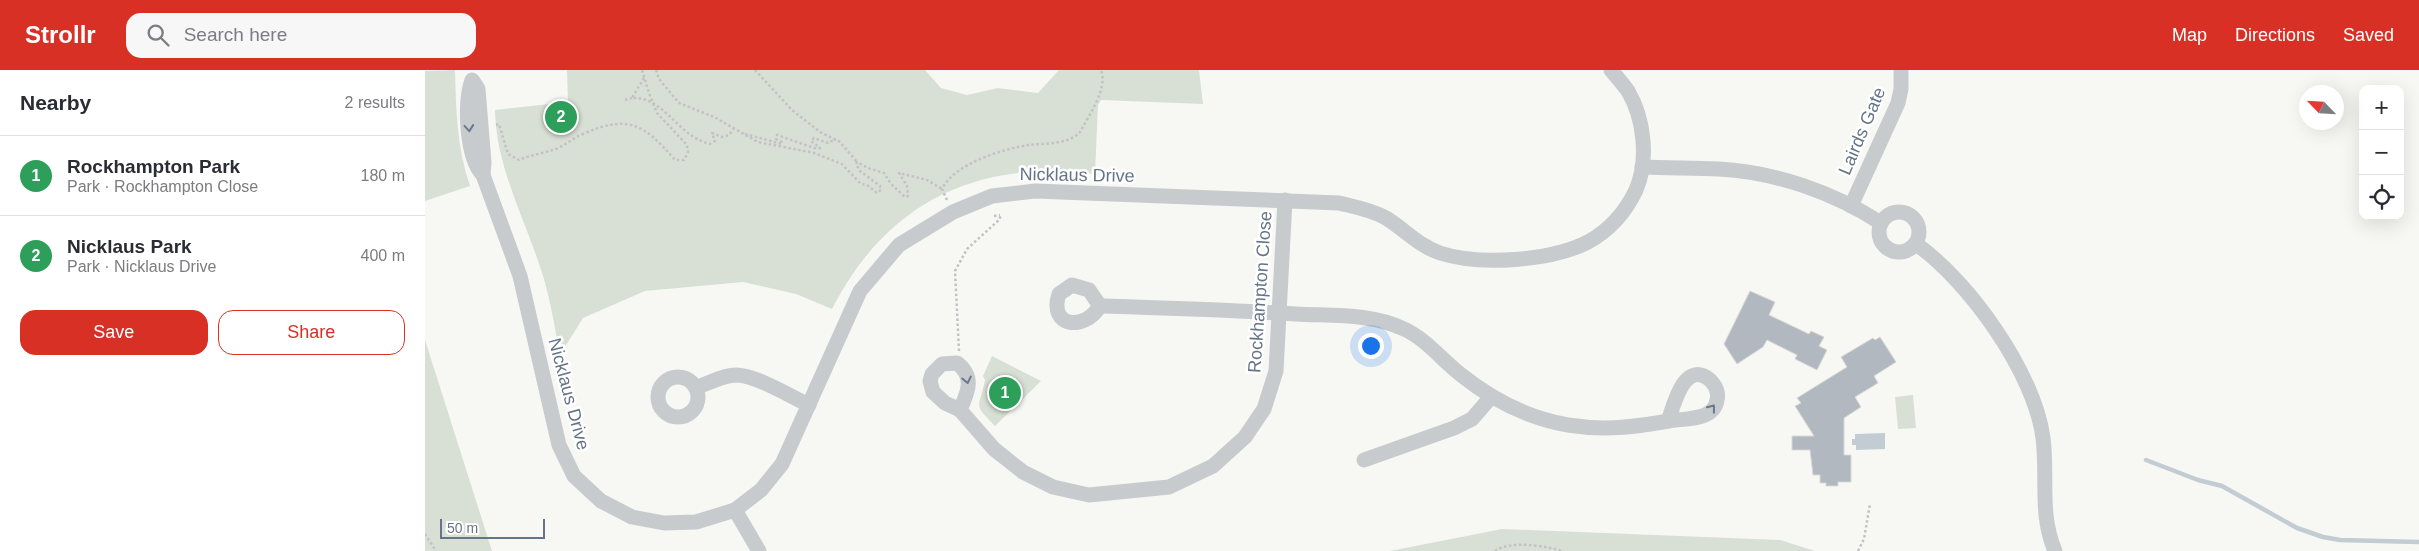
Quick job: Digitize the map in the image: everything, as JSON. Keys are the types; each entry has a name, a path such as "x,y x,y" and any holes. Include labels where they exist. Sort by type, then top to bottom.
{"street":[{"name":"Nicklaus Drive","path":"472,75 478,89 484,162 483,175 520,276 559,445 574,476 601,501 632,517 664,524 696,522 735,510 761,490 782,464 860,291 899,245 953,212 992,196 1035,191 1339,203 1362,208 1385,218 1439,253 1470,259 1509,260 1560,252 1588,242 1609,228 1623,211 1636,188 1642,166 1643,143 1639,119 1628,92 1611,70"},
{"name":"Lairds Gate","path":"1851,206 1898,103 1901,89 1901,70"},
{"path":"1642,166 1720,169 1768,175 1817,191 1851,206 1881,223"},
{"name":"Rockhampton Close","path":"960,410 994,449 1023,472 1053,487 1089,495 1169,487 1213,466 1245,437 1264,409 1276,371 1285,200"},
{"path":"1899,212 1910,214 1918,223 1920,234 1916,244 1909,251 1898,253 1888,250 1881,243 1879,233 1881,223 1889,214 1899,212"},
{"path":"1916,244 1927,252 1967,292 2004,344 2023,378 2036,407 2043,436 2045,505 2050,539 2055,551"},
{"path":"1100,306 1369,318 1396,326 1419,337 1459,373 1491,397 1529,414 1560,423 1591,428 1621,429 1668,421"},
{"path":"696,388 737,375 753,379 809,405"},
{"path":"1364,460 1454,428 1472,419 1491,397"},
{"path":"735,510 759,551"}],"path":[{"path":"492,125 499,124 508,154 519,160 555,149 600,127 620,122 633,125 656,138 675,160 684,160 689,152 687,145 663,120 653,104 642,70"},
{"path":"656,70 659,79 679,103 734,128 758,142 814,153 841,164 861,184 879,193 880,186 860,171 856,164 857,162"},
{"path":"755,70 792,110 820,132 836,139 857,162 884,173 891,184 905,197 908,196 908,192 899,173 927,180 942,189 950,206"},
{"path":"942,189 947,179 953,174 984,159 1026,145 1065,141 1075,137 1080,132 1099,94 1103,83 1101,70"},
{"path":"632,98 644,76"},
{"path":"625,100 641,98 659,106 685,132 707,143 714,143 712,133 722,137 729,135 734,128"},
{"path":"745,134 781,144 782,142 776,139 777,135 817,149 820,148 811,141 814,138 828,143 836,139"},
{"path":"960,355 955,270 967,249 1000,219 1000,215 994,216"},
{"path":"1858,551 1864,539 1870,504"},
{"path":"425,534 436,551"},
{"path":"1495,551 1505,547 1544,545 1562,551"}],"shaded area":[{"path":"455,70 460,143 470,186 425,201 425,71"},
{"path":"567,70 925,70 941,88 967,95 998,88 1038,93 1059,70 1199,70 1203,104 1101,100 1098,105 1095,174 1047,171 1018,173 987,179 958,188 931,200 907,216 885,235 865,257 832,309 796,294 743,282 645,291 583,318 560,355 542,272 510,187 496,130 495,110 568,102"},
{"path":"425,340 492,551 425,551"},
{"path":"992,356 1041,381 995,426 983,413 979,405 985,380 983,376"},
{"path":"1913,395 1916,428 1898,429 1895,397"},
{"path":"1885,433 1885,449 1856,450 1856,445 1852,445 1852,439 1855,439 1855,434"},
{"path":"1502,529 1780,540 1815,551 1390,551"}],"building":[{"path":"1750,291 1775,302 1769,315 1809,334 1811,331 1824,337 1819,346 1827,350 1817,370 1795,359 1797,355 1767,340 1763,347 1737,364 1724,344"},
{"path":"1880,337 1896,362 1874,376 1878,383 1855,397 1861,407 1844,418 1844,455 1851,455 1851,482 1838,482 1838,486 1826,486 1826,483 1820,483 1820,475 1813,475 1810,450 1792,450 1792,436 1814,436 1795,406 1801,403 1797,398 1847,367 1841,357 1873,338 1875,340"}],"waterway":[{"path":"2146,460 2198,480 2222,486 2297,528 2323,537 2340,540 2419,542"}],"place":[{"name":"Nicklaus Park","path":"561,117"},
{"name":"Rockhampton Park","path":"1005,393"}]}
